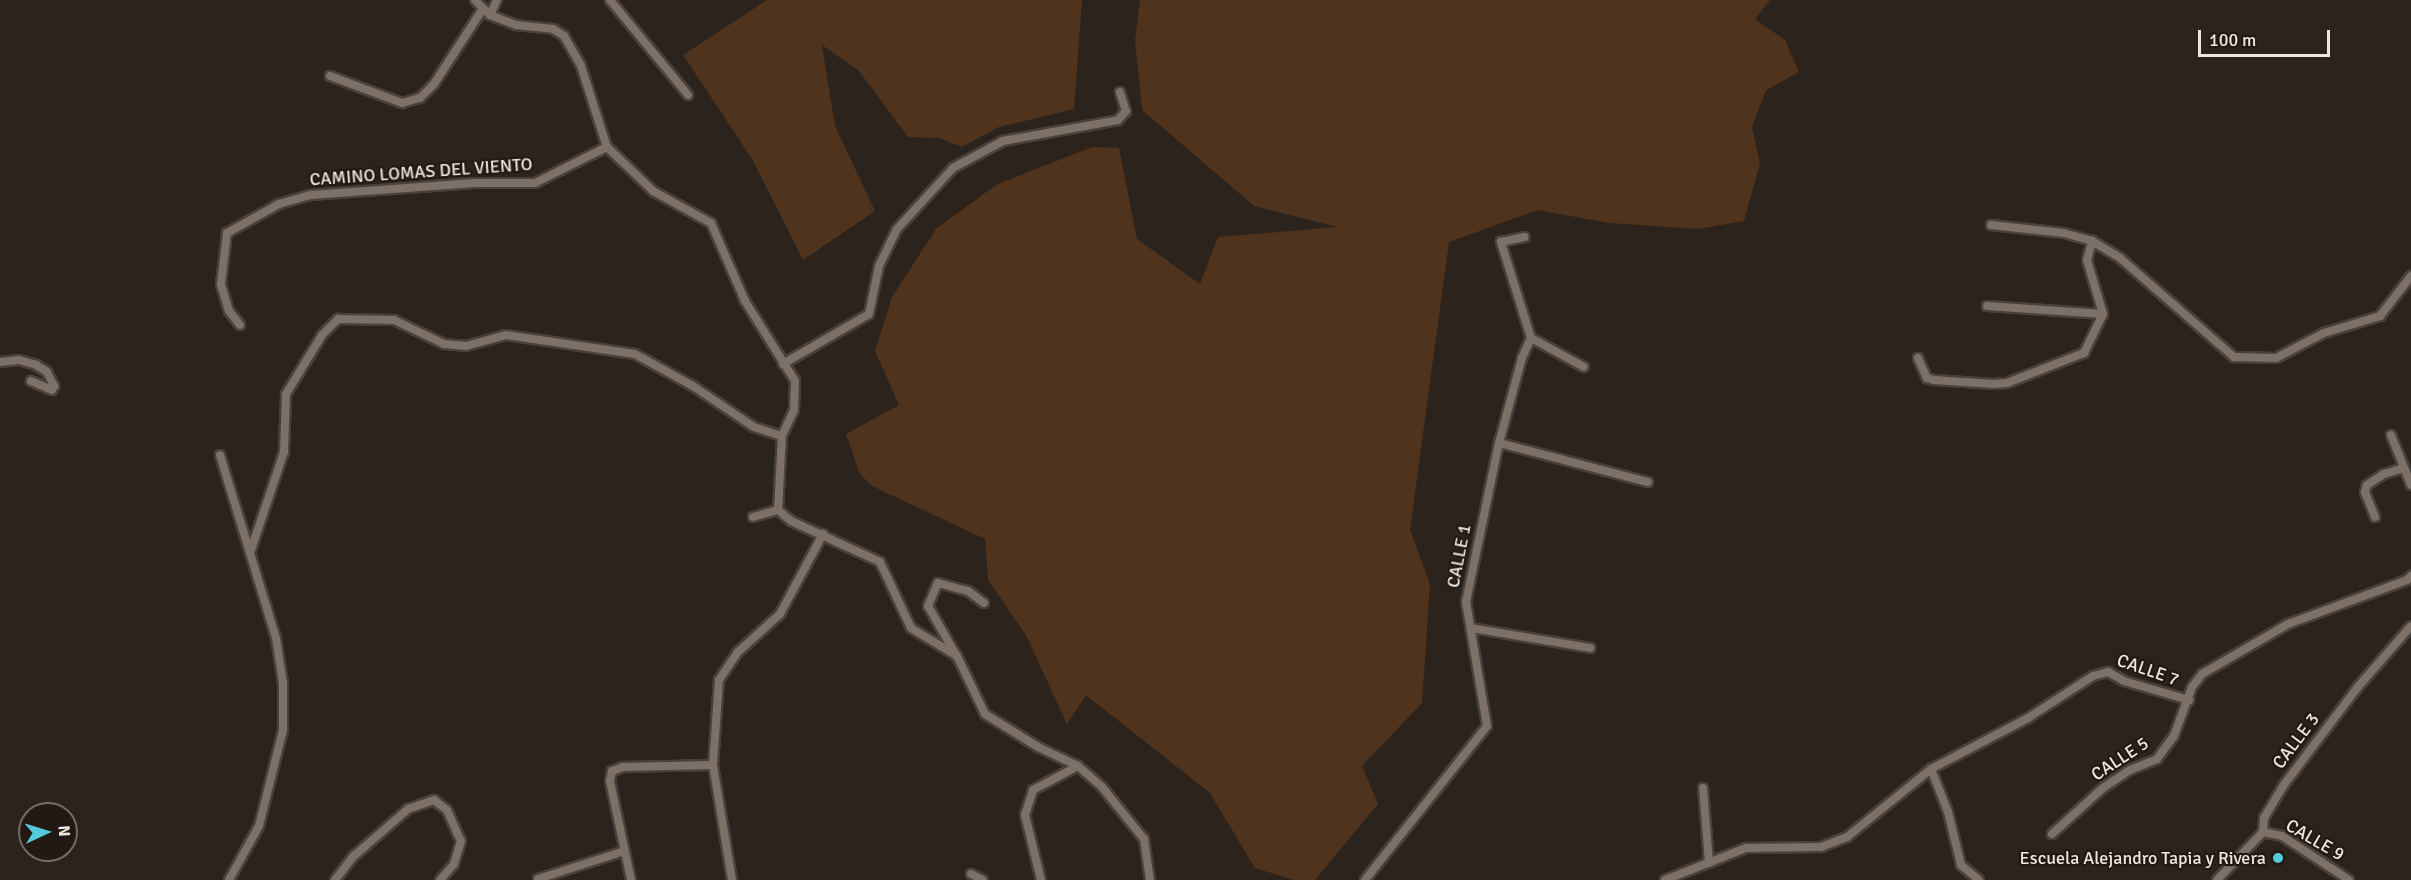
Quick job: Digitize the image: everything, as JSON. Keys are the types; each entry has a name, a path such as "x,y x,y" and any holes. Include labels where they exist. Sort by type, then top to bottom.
{"street":[{"path":"475,0 486,13 516,25 553,29 564,36 581,66 607,147 653,191 711,223 744,301 795,381 794,410 782,436 778,510"},
{"path":"330,76 402,103 420,98 434,84 497,0"},
{"path":"610,0 688,95"},
{"path":"783,364 869,314 879,266 897,229 953,168 1003,141 1118,120 1126,111 1120,92"},
{"name":"CAMINO LOMAS DEL VIENTO","path":"240,325 229,311 221,284 227,233 279,204 311,195 475,183 535,183 607,147"},
{"path":"1991,225 2092,241 2120,258 2234,357 2276,358 2324,333 2380,316 2411,276"},
{"path":"1524,237 1501,242 1531,338 1584,367"},
{"path":"1918,358 1928,378 1934,380 2007,383 2084,353 2103,314 2087,260 2092,241"},
{"path":"1987,306 2103,314"},
{"path":"249,553 284,452 286,394 322,335 338,320 394,320 444,344 466,346 506,335 635,354 693,386 754,427 782,436"},
{"name":"CALLE 1","path":"1365,880 1487,726 1466,602 1499,443 1521,358 1531,338"},
{"path":"0,362 19,360 36,365 47,372 54,386 52,390 31,381"},
{"path":"2391,435 2411,485"},
{"path":"1499,443 1648,482"},
{"path":"220,455 276,638 283,683 283,730 259,826 229,880"},
{"path":"2375,517 2365,492 2367,485 2384,474 2404,468"},
{"path":"753,517 778,510"},
{"path":"778,510 791,521 880,562 911,628 957,656"},
{"path":"732,880 713,765 719,680 738,652 780,614 823,534"},
{"name":"CALLE 7","path":"1665,880 1746,848 1821,847 1847,837 1931,770 2028,718 2093,676 2108,672 2124,681 2189,700 2192,687 2202,674 2288,624 2410,580"},
{"path":"984,603 968,591 938,583 928,606 957,656 985,714 1038,747 1077,766 1102,787 1144,839 1150,880"},
{"name":"CALLE 3","path":"2217,880 2263,832 2264,818 2283,786 2357,688 2411,626"},
{"path":"1471,628 1590,648"},
{"name":"CALLE 5","path":"2052,834 2103,788 2130,770 2157,759 2174,736 2189,700"},
{"path":"631,880 610,781 612,771 623,767 713,765"},
{"path":"1041,880 1025,815 1033,790 1077,766"},
{"path":"1931,770 1948,813 1961,865 1979,880"},
{"path":"1703,788 1709,862"},
{"path":"335,880 354,856 408,809 434,800 447,810 461,841 454,864 440,880"},
{"name":"CALLE 9","path":"2263,832 2282,836 2349,880"},
{"path":"538,879 624,851"},
{"path":"971,874 983,880"}],"shaded area":[{"path":"767,0 1082,0 1074,109 999,127 962,147 939,138 908,137 859,71 822,45 835,126 875,211 803,260 752,159 683,55"},
{"path":"1140,0 1770,0 1755,19 1785,40 1799,72 1766,90 1752,127 1760,163 1744,221 1698,229 1609,223 1538,210 1449,242 1410,530 1430,584 1422,703 1362,766 1378,804 1315,880 1294,880 1255,868 1210,793 1086,695 1067,724 1026,635 988,580 985,539 872,486 860,474 846,434 899,405 875,351 892,297 936,229 996,185 1092,147 1119,148 1137,239 1200,284 1218,237 1338,227 1254,206 1142,110 1135,40"}],"place":[{"name":"Escuela Alejandro Tapia y Rivera","path":"2278,858"}]}
